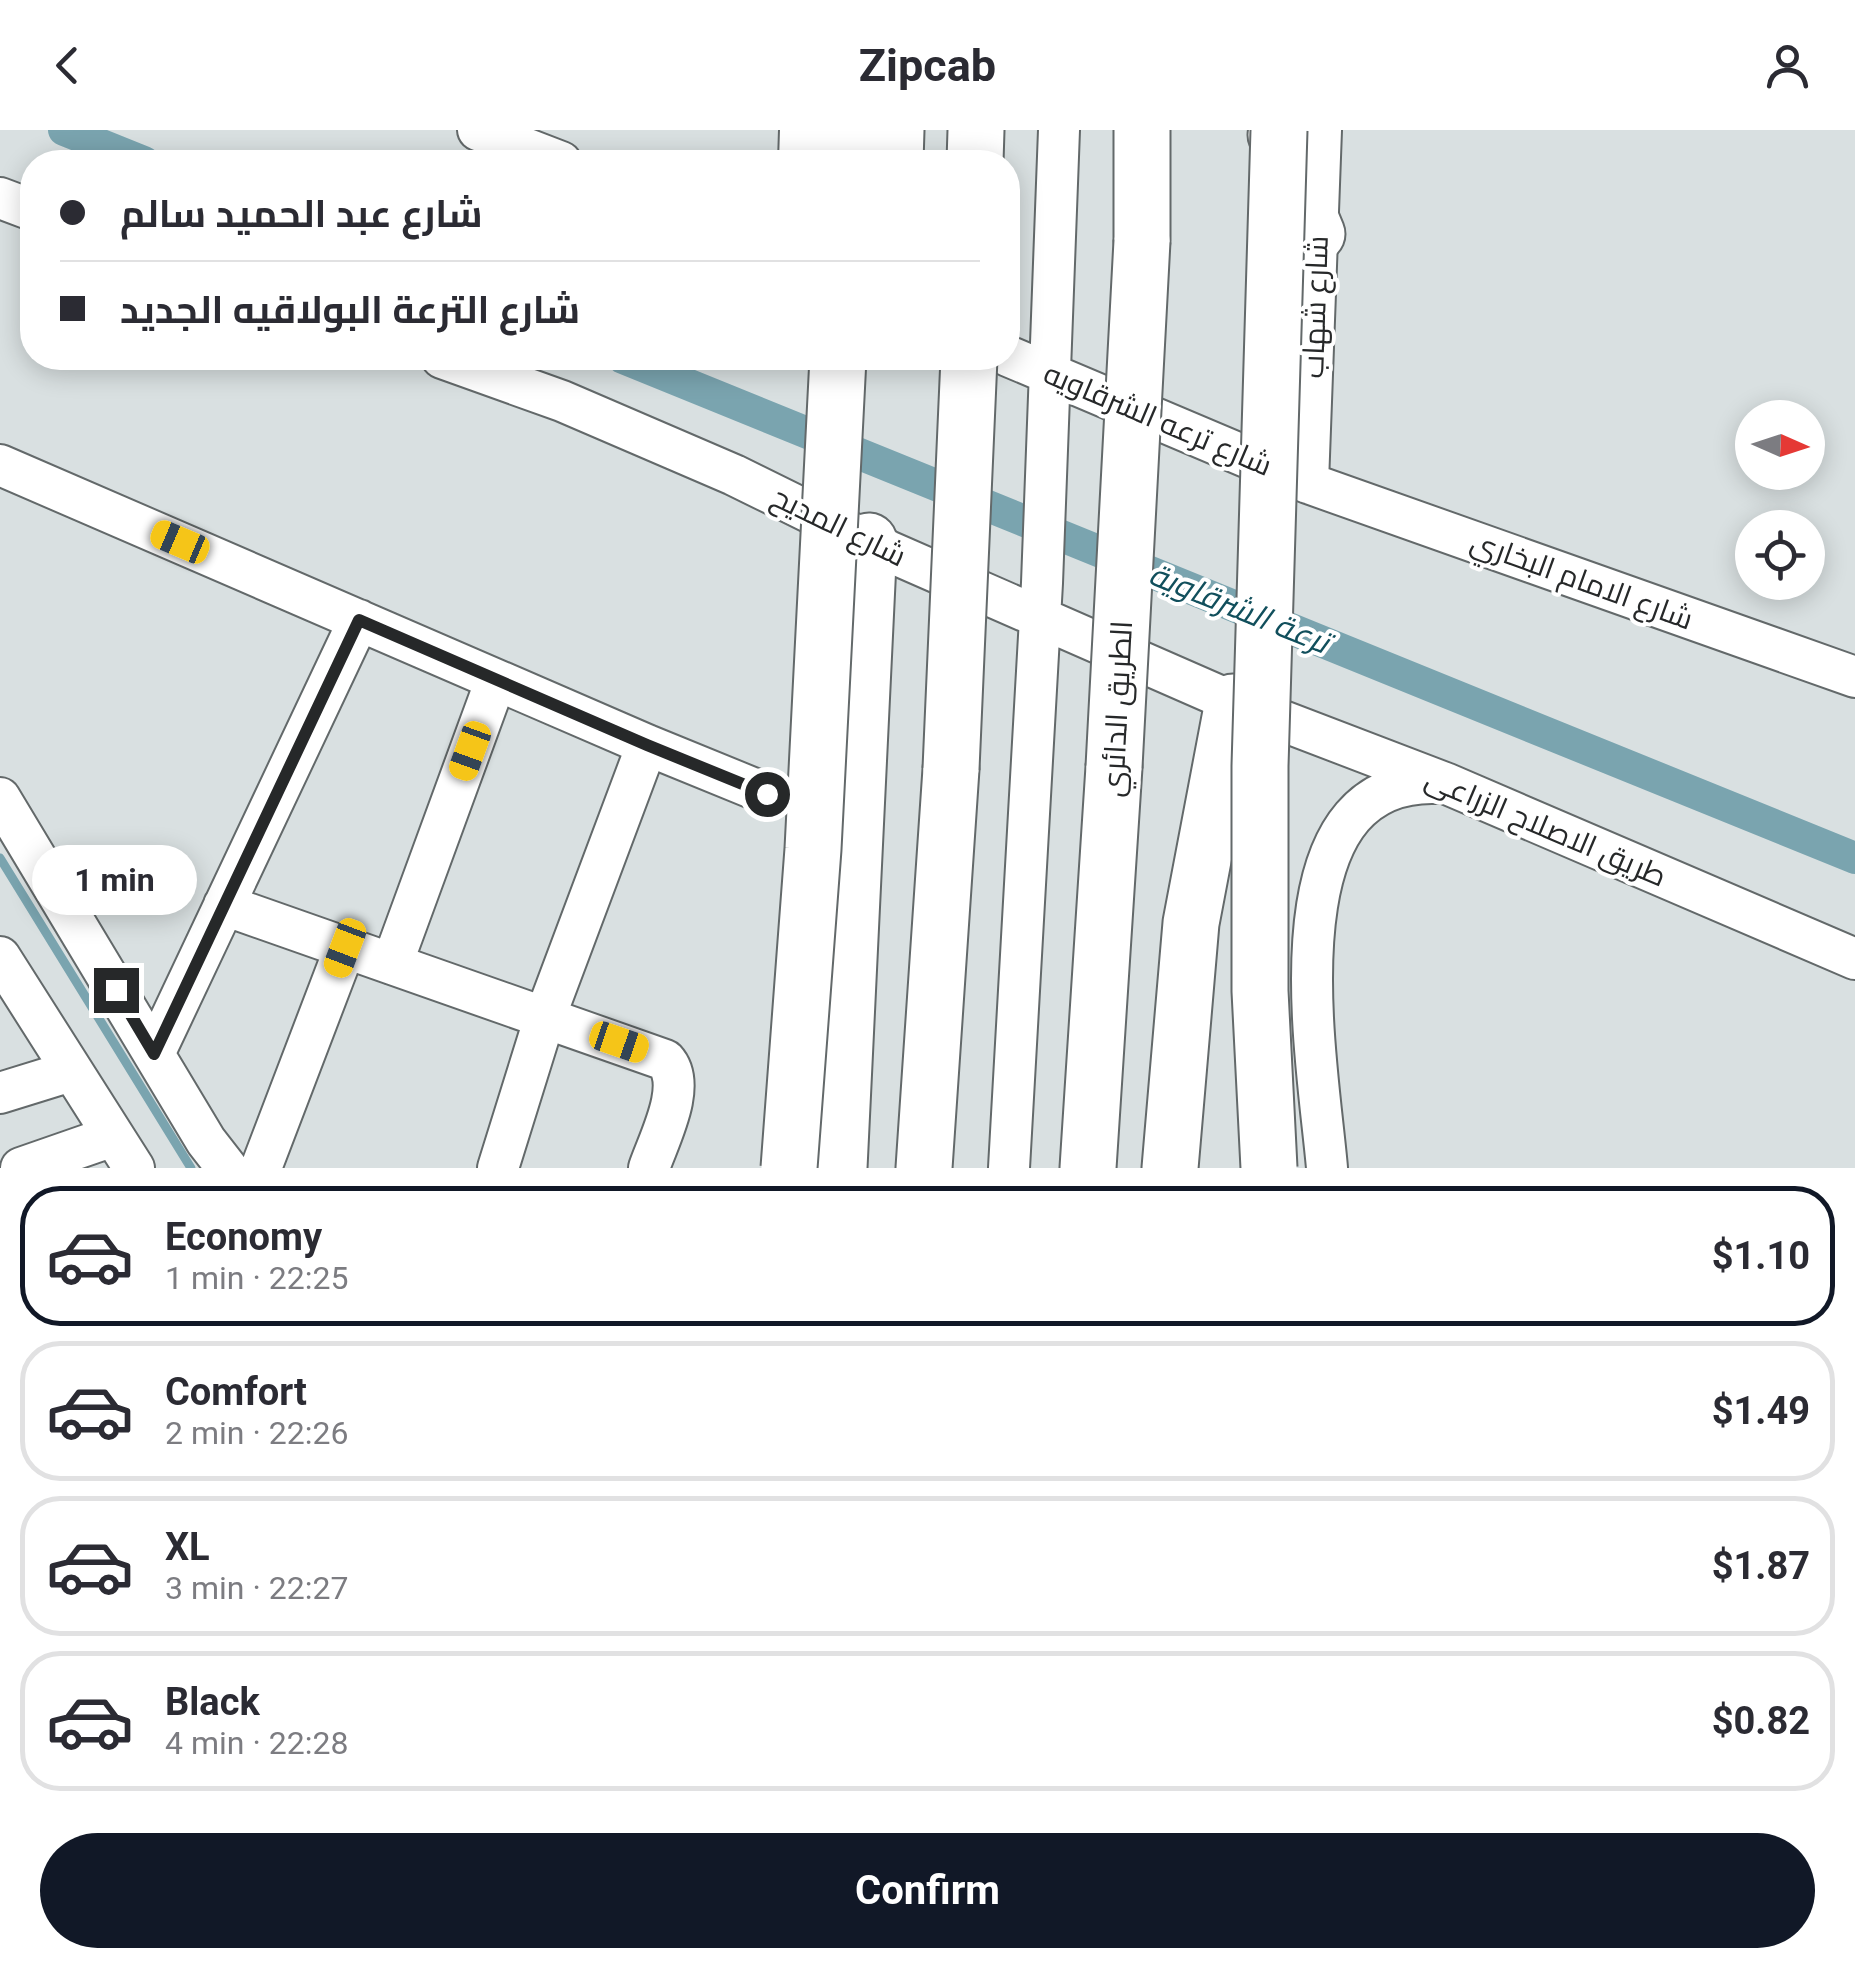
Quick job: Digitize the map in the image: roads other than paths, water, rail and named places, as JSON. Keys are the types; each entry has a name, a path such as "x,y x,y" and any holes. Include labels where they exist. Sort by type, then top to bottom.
{"highway":[{"name":"الطريق الدائري","path":"1088,1168 1142,241 1142,130"},
{"path":"1276,130 1318,234"},
{"path":"1269,1168 1260,991 1260,766 1276,130"},
{"path":"789,1168 815,810 837,370"},
{"path":"924,1168 951,769 968,370"},
{"path":"839,1168 869,542"},
{"path":"1170,1168 1191,923 1234,702"}],"street":[{"path":"478,130 530,150"},
{"path":"1010,1168 1042,582 1059,130"},
{"name":"شارع شهاب","path":"1308,483 1321,130"},
{"name":"شارع ترعه الشرقاويه","path":"1020,361 1308,483"},
{"name":"شارع المديح","path":"476,370 562,400 734,475 869,542 1234,702"},
{"path":"0,464 767,794"},
{"name":"شارع الامام البخاري","path":"1308,483 1855,677"},
{"path":"154,1054 359,620"},
{"path":"392,964 496,680"},
{"name":"طريق الاصلاح الزراعى","path":"1234,702 1445,783 1855,959"},
{"path":"498,1168 545,1017 647,745"},
{"path":"1327,1168 1313,968 1327,859 1341,829 1376,796 1421,782 1445,783"},
{"path":"0,798 206,1141 227,1168"},
{"path":"224,905 656,1055 672,1068 676,1086 649,1168"},
{"path":"260,1168 345,948"},
{"path":"0,957 19,1024 71,1071 124,1152 21,1168"},
{"path":"0,1093 71,1071"}],"waterway":[{"name":"ترعة الشرقاوية","path":"64,130 114,150"},
{"name":"ترعة الشرقاوية","path":"653,370 1855,858"},
{"path":"0,858 191,1168"}]}
